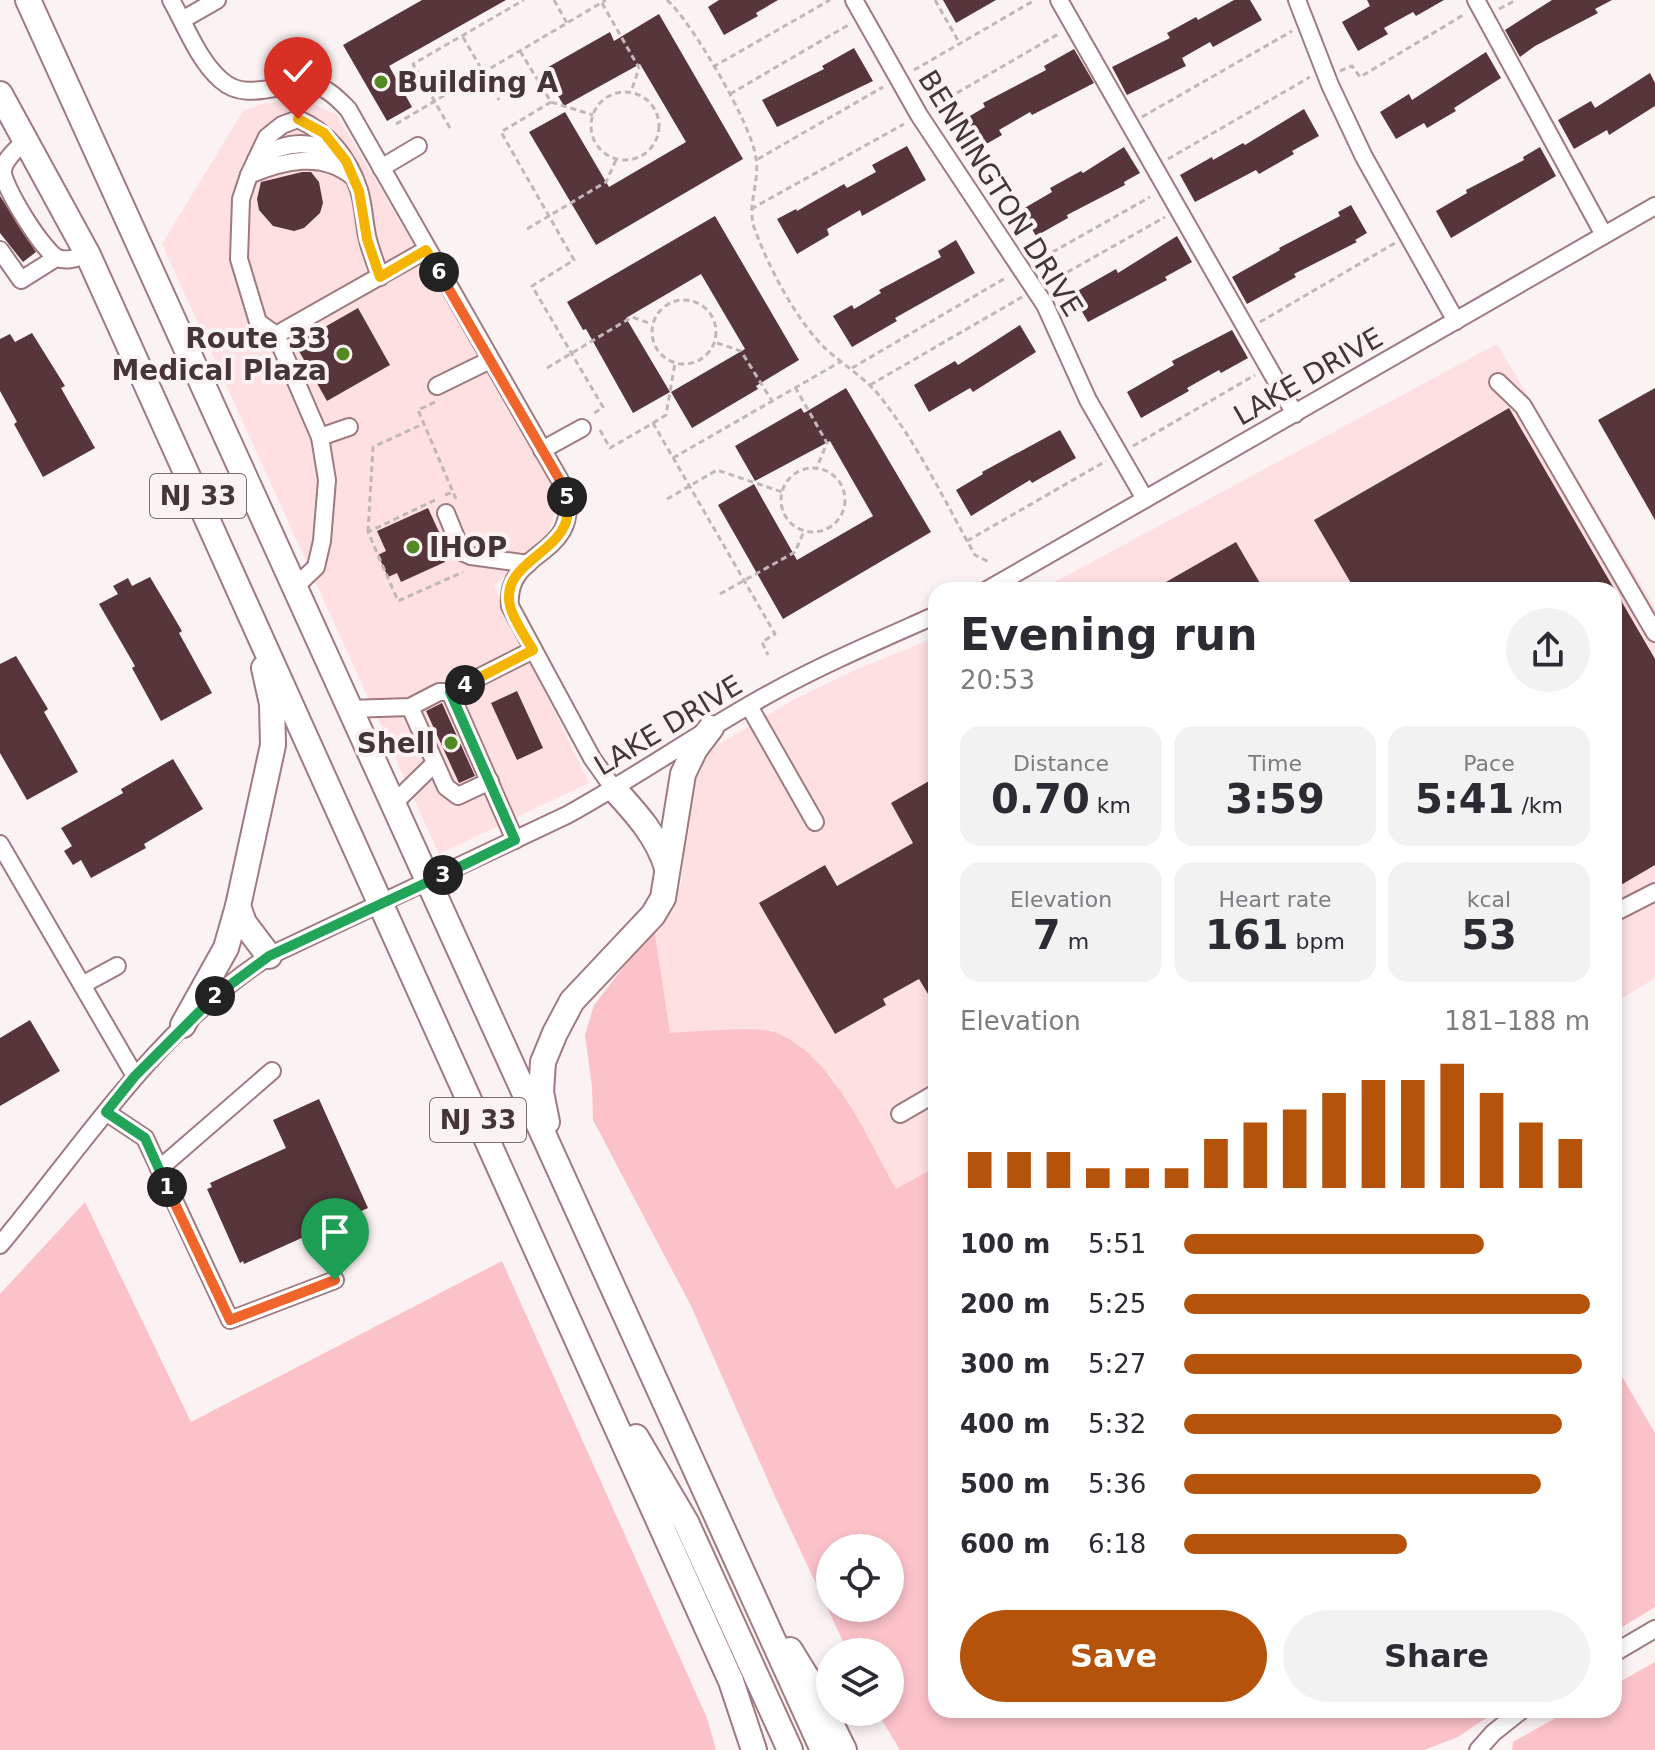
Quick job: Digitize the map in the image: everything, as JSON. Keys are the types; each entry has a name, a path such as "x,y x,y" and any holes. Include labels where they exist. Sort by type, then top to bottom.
{"highway":[{"name":"NJ 33","path":"28,0 823,1750"},
{"path":"40,0 51,49"},
{"name":"NJ 33","path":"0,94 88,255 229,563 731,1681 754,1750"},
{"path":"183,1025 226,948 273,745 272,704 264,669 229,563"},
{"path":"554,1160 541,1092 543,1062 572,1001 653,915 663,898 683,774 695,749 711,728"},
{"path":"614,789 648,828 663,854 669,874"},
{"path":"238,906 244,923 269,956"},
{"path":"575,1335 686,1522 790,1750"},
{"path":"736,1562 814,1689 844,1750"}],"street":[{"path":"171,0 207,64 223,82 246,92 313,85 335,95 348,109 565,489 568,518 562,532 513,580 509,594 514,617 592,758 614,789"},
{"path":"182,20 217,0"},
{"name":"BENNINGTON DRIVE","path":"854,0 919,115 1045,305 1088,400 1145,499"},
{"path":"1059,0 1295,414"},
{"path":"1297,0 1330,85 1364,157 1456,321"},
{"path":"1476,0 1604,235"},
{"path":"294,588 316,567 322,541 327,480 320,437 276,335 258,322 239,259 241,199 267,137 282,125 298,119 324,133 350,169 359,191 367,239 380,277"},
{"path":"26,140 3,162 5,184 48,253 63,260 88,255"},
{"path":"381,168 418,146"},
{"path":"252,168 324,160 350,169"},
{"name":"LAKE DRIVE","path":"1001,582 1655,206"},
{"path":"0,250 21,280 56,258"},
{"path":"276,335 426,250"},
{"path":"440,392 490,360"},
{"path":"1498,382 1523,406 1655,633"},
{"path":"542,450 590,423"},
{"path":"320,437 349,427"},
{"path":"452,509 462,552 528,564"},
{"name":"LAKE DRIVE","path":"0,1245 135,1076 218,993 269,956 515,840 614,789 711,728 831,662 928,619"},
{"path":"349,709 410,707 439,692 450,692 533,650"},
{"path":"450,692 515,840"},
{"path":"749,706 815,822"},
{"path":"410,707 446,787 458,796 490,781"},
{"path":"392,805 435,763"},
{"path":"0,844 135,1076"},
{"path":"1622,909 1655,892"},
{"path":"82,985 117,966"},
{"path":"159,1169 272,1071"},
{"path":"900,1114 928,1098"},
{"path":"106,1112 145,1138 230,1320 335,1280"},
{"path":"1622,1648 1655,1629"},
{"path":"1478,1750 1512,1718"}],"path":[{"path":"450,128 413,64 524,0"},
{"path":"554,0 567,23"},
{"path":"713,67 830,0"},
{"path":"935,0 960,44"},
{"path":"1496,11 1516,0"},
{"path":"396,124 604,1 639,68 631,92"},
{"path":"670,1 730,94 752,137 757,160 757,186 751,209 754,228 788,298 812,335 860,374 884,401 909,437 975,555 991,563"},
{"path":"730,94 864,17"},
{"path":"1130,124 1305,22"},
{"path":"463,36 499,100"},
{"path":"520,51 551,102 593,115"},
{"path":"631,92 650,103 656,112 658,133 647,151 638,157 617,158 598,146 593,137 593,115 597,106 612,95 631,92"},
{"path":"551,102 501,132 574,260 532,286 603,407 590,423 610,448 666,415 675,363"},
{"path":"527,229 606,182 617,158"},
{"path":"1247,330 1408,236"},
{"path":"690,300 701,304 712,314 717,328 715,342 709,353 697,362 675,363 655,347 653,324 657,314 671,302 690,300"},
{"path":"547,368 632,317 653,324"},
{"path":"715,342 741,351 772,401"},
{"path":"673,458 842,361"},
{"path":"1127,450 1268,367"},
{"path":"795,387 827,443 817,467"},
{"path":"440,392 418,410 453,492 452,509"},
{"path":"423,423 373,447 368,532 398,601 471,569"},
{"path":"653,423 775,634 762,642 768,655"},
{"path":"967,541 1110,460"},
{"path":"817,467 835,476 843,488 846,502 843,514 830,528 817,532 805,531 791,523 783,510 782,492 796,473 817,467"},
{"path":"667,499 717,470 782,492"},
{"path":"368,532 453,492"},
{"path":"720,594 795,552 805,531"},
{"path":"390,583 392,575"}],"shaded area":[{"path":"302,99 337,115 492,378 559,499 548,534 494,586 589,783 439,854 162,244 243,111 262,104"},
{"path":"1497,344 1655,608 1655,978 1622,998 1622,582 1055,582"},
{"path":"928,640 928,1172 896,1190 832,1077 772,1030 670,1033 654,928 669,913 681,884 692,777 706,752 793,700"},
{"path":"654,928 670,1033 766,1030 795,1043 831,1078 896,1189 928,1171 928,1718 1486,1718 1458,1737 1424,1750 900,1750 885,1726 904,1726 904,1638 841,1638 834,1622 904,1622 904,1534 816,1534 816,1584 691,1306 593,1120 585,1035 594,1005"},
{"path":"85,1202 191,1422 502,1261 707,1718 716,1750 0,1750 0,1294"},
{"path":"1622,1377 1655,1433 1655,1607 1622,1627"},
{"path":"1655,1662 1655,1750 1512,1750 1513,1742 1556,1718 1622,1718 1622,1681"}],"building":[{"name":"Building A","path":"422,0 506,0 389,66 412,107 387,121 343,45"},
{"path":"719,0 778,0 756,13 758,16 724,35 708,7"},
{"path":"943,0 996,0 956,23"},
{"path":"1234,0 1250,0 1262,20 1213,47 1210,42 1182,58 1186,66 1127,95 1112,67 1170,38 1167,33 1196,17 1198,20"},
{"path":"1367,0 1444,0 1416,16 1413,12 1384,28 1388,34 1358,51 1342,22 1370,6"},
{"path":"1552,0 1612,0 1595,9 1598,13 1520,57 1505,30"},
{"path":"659,14 743,159 596,245 529,132 565,112 609,187 686,142 640,64 564,106 543,70 610,32 614,41"},
{"path":"854,48 873,81 777,127 762,100 824,69 822,66"},
{"path":"1074,49 1094,83 1032,115 1030,112 999,130 1002,135 974,151 958,123 985,107 983,103 1046,70 1044,66"},
{"path":"1486,52 1501,78 1427,128 1424,123 1396,139 1380,112 1409,94 1412,100"},
{"path":"1650,73 1655,83 1655,106 1609,135 1607,130 1574,149 1558,120 1591,101 1595,108"},
{"path":"1304,109 1319,136 1259,174 1256,170 1195,202 1180,175 1212,157 1213,160 1243,143 1245,145"},
{"path":"907,146 926,180 862,216 860,210 827,229 829,235 797,254 777,219 844,184 847,188 876,172 872,165"},
{"path":"1124,147 1140,173 1124,182 1125,185 1067,215 1068,218 1036,236 1021,210 1052,192 1050,188 1081,171 1083,173"},
{"path":"1540,147 1556,176 1451,238 1436,211 1467,193 1466,190 1524,160 1523,157"},
{"path":"311,172 319,182 323,203 320,213 304,228 294,231 273,226 259,210 257,199 261,182"},
{"path":"0,196 36,252 23,262 0,233"},
{"path":"1351,205 1367,233 1355,240 1357,242 1294,274 1296,277 1247,304 1232,277 1340,216 1338,212"},
{"path":"715,216 799,360 756,386 758,389 692,428 671,392 745,349 701,274 626,318 670,392 633,413 586,329 583,330 567,302"},
{"path":"1177,236 1192,262 1165,277 1167,280 1088,322 1072,294 1116,269 1118,273"},
{"path":"956,240 975,273 895,318 897,321 852,347 833,316 852,305 854,309 881,293 879,290 941,257 938,251"},
{"name":"Route 33 Medical Plaza","path":"358,308 390,365 327,401 295,344"},
{"path":"1020,325 1036,352 973,392 970,388 929,412 914,385 955,361 958,365"},
{"path":"1232,330 1248,358 1221,373 1219,370 1141,418 1127,392 1174,365 1172,361"},
{"path":"32,333 65,386 61,388 95,448 43,477 0,391 0,339 10,334 15,342"},
{"path":"846,388 931,532 783,619 718,505 754,484 797,560 873,516 830,441 755,481 735,446 801,408 804,413"},
{"path":"1655,388 1655,520 1598,420"},
{"path":"1509,408 1610,582 1350,582 1314,520"},
{"path":"1060,430 1076,458 1032,483 1030,480 971,516 956,490 982,472"},
{"name":"IHOP","path":"428,508 445,545 439,548 445,562 401,582 397,573 388,577 378,555 386,551 377,531"},
{"path":"1236,542 1259,582 1166,582"},
{"path":"150,577 182,631 179,633 212,693 161,721 132,668 135,666 99,604 118,594 113,586 128,578 132,586"},
{"path":"1622,602 1655,659 1655,865 1622,884"},
{"path":"16,656 48,709 44,712 78,772 27,800 0,753 0,664"},
{"path":"517,691 543,748 517,760 491,703"},
{"name":"Shell","path":"442,703 475,776 459,783 426,711"},
{"path":"173,759 203,809 144,844 146,848 91,878 81,860 73,865 64,851 72,846 61,828 123,793 121,789"},
{"path":"928,782 928,994 919,979 883,999 886,1005 835,1034 759,903 825,865 837,886 913,843 891,803"},
{"path":"30,1020 60,1071 0,1106 0,1038"},
{"path":"319,1099 368,1208 244,1264 243,1261 240,1263 207,1189 212,1187 210,1183 286,1148 273,1120"}],"place":[{"name":"Building A","path":"381,82"},
{"name":"Route 33 Medical Plaza","path":"343,354"},
{"name":"IHOP","path":"413,547"},
{"name":"Shell","path":"451,743"}],"route":[{"path":"298,119 324,133 346,161 359,191 367,239 380,277 426,250 565,489 568,502 568,518 562,532 552,545 519,570 509,594 514,617 533,650 450,692 515,840 269,956 218,993 183,1025 106,1112 145,1138 230,1320 335,1280"}]}
